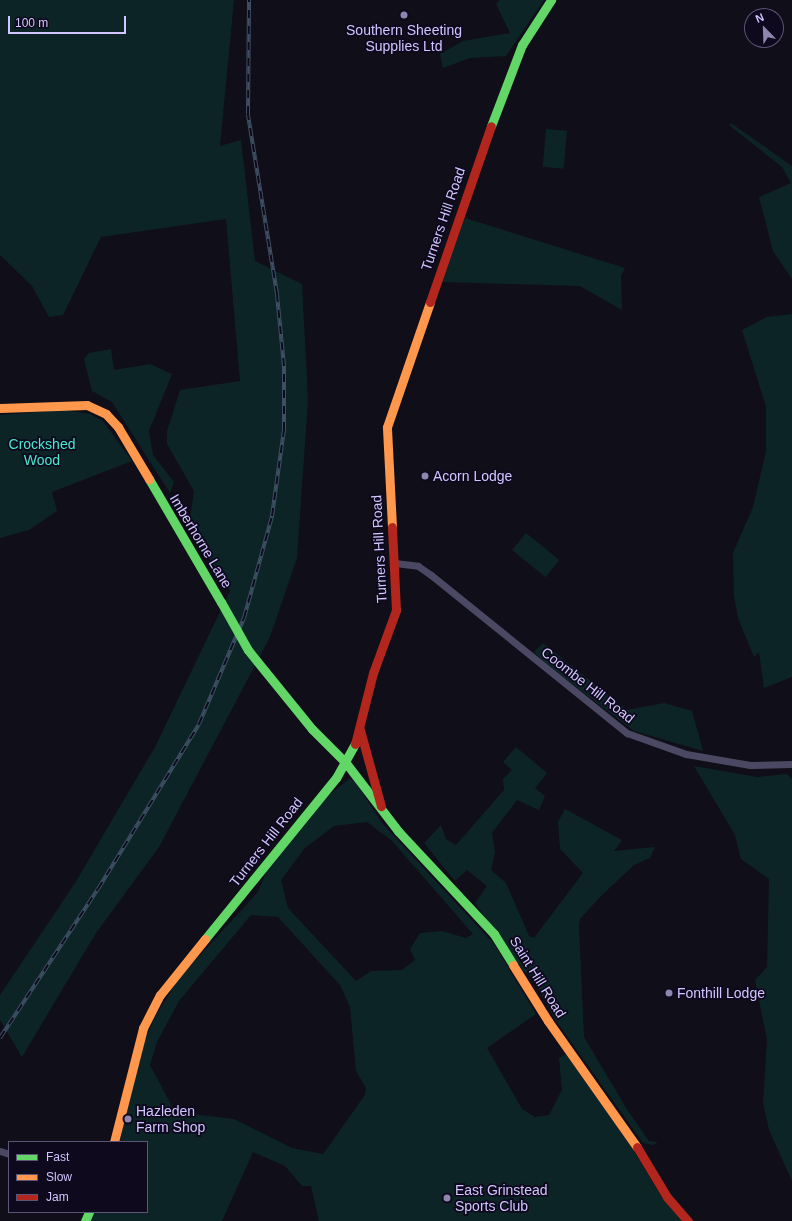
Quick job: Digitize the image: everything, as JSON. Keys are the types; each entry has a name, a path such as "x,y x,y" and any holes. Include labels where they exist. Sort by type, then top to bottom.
{"main road":[{"name":"Turners Hill Road","path":"114,1141 134,1058 143,1028 160,995 346,762 360,729 373,673 396,610 395,563 387,426 492,123 522,45 551,0"},
{"name":"Imberhorne Lane","path":"0,408 87,405 106,414 118,427 248,650 312,729 346,762"},
{"path":"360,729 383,812"},
{"name":"Saint Hill Road","path":"346,762 383,812 494,934 548,1021 636,1144 667,1197 688,1221"}],"street":[{"name":"Coombe Hill Road","path":"395,563 418,566 431,575 627,733 686,754 750,765 792,764"}],"green space":[{"path":"0,0 234,0 220,146 241,140 255,261 302,284 308,400 297,558 270,637 159,847 96,933 22,1057 0,1020 0,995 75,883 155,747 230,591 189,526 194,491 167,444 167,431 180,390 240,381 226,219 101,237 63,315 49,317 32,286 0,255"},
{"path":"500,0 544,0 506,56 470,58 443,68 440,54 463,41 510,33 496,4"},
{"path":"731,123 792,166 792,279 773,251 759,197 791,183 782,167 729,125"},
{"path":"546,129 567,131 564,169 543,167"},
{"path":"465,218 625,268 621,276 622,310 580,286 442,282"},
{"path":"792,314 792,677 764,688 759,652 754,657 738,618 734,596 733,553 753,507 766,451 766,407 742,330 767,317"},
{"path":"111,349 114,370 150,364 172,374 149,431 153,455 174,482 170,493 112,402 92,391 84,359 89,353"},
{"name":"Crockshed Wood","path":"63,410 90,414 103,421 132,461 52,492 57,511 29,530 0,538 0,415"},
{"path":"526,533 559,560 546,577 512,550"},
{"path":"543,643 627,710 664,703 692,711 703,751 634,731 547,665 534,652"},
{"path":"516,747 547,773 535,788 545,796 539,810 517,800 492,833 495,852 491,870 506,883 529,936 534,938 583,873 560,849 558,822 565,809 622,840 614,851 655,847 650,858 634,865 600,897 580,919 579,927 584,1037 628,1111 649,1141 658,1142 653,1145 643,1143 554,1018 533,978 523,971 475,903 487,886 467,870 455,881 424,843 441,825 446,839 456,845 504,790 503,779 512,770 503,762"},
{"path":"694,766 757,777 787,774 792,779 792,1181 769,1130 763,1103 767,1040 755,980 767,967 769,879 741,859 735,835"},
{"path":"349,779 354,780 382,823 494,944 536,1014 487,1048 522,1109 535,1117 549,1115 562,1090 559,1058 566,1054 630,1145 662,1198 683,1221 319,1221 311,1186 302,1186 285,1166 253,1152 222,1221 89,1221 93,1213 148,1213 148,1141 120,1141 137,1058 155,1017 179,978 258,892 269,865 325,798","holes":["367,822 392,841 473,934 466,938 442,931 420,933 410,949 415,960 402,970 371,971 356,981 288,908 281,880 305,848 334,826","251,915 278,917 340,985 350,1007 356,1071 366,1088 365,1095 323,1154 292,1148 234,1119 175,1112 150,1065 157,1042 179,1001"]}],"railway":[{"path":"0,1038 98,889 199,724 244,618 272,516 284,430 284,366 277,294 248,114 249,0"}],"traffic: fast":[{"path":"491,126 522,45 551,0"},
{"path":"149,479 221,602"},
{"path":"221,602 248,650"},
{"path":"248,650 312,729 346,763 398,831 494,934 513,965"},
{"path":"205,939 336,778 355,744"},
{"path":"85,1221 89,1213"}],"traffic: slow":[{"path":"392,527 387,427 430,302"},
{"path":"0,408 87,405 106,414 118,427 149,479"},
{"path":"114,1141 143,1028 160,995 205,939"},
{"path":"513,965 548,1021 637,1147"}],"traffic: jam":[{"path":"430,302 491,126"},
{"path":"355,744 373,673 396,610 392,527"},
{"path":"360,730 381,806"},
{"path":"637,1147 667,1197 688,1221"}],"place":[{"name":"Southern Sheeting Supplies Ltd","path":"404,15"},
{"name":"Acorn Lodge","path":"425,476"},
{"name":"Fonthill Lodge","path":"669,993"},
{"name":"Hazleden Farm Shop","path":"128,1119"},
{"name":"East Grinstead Sports Club","path":"447,1198"}]}
